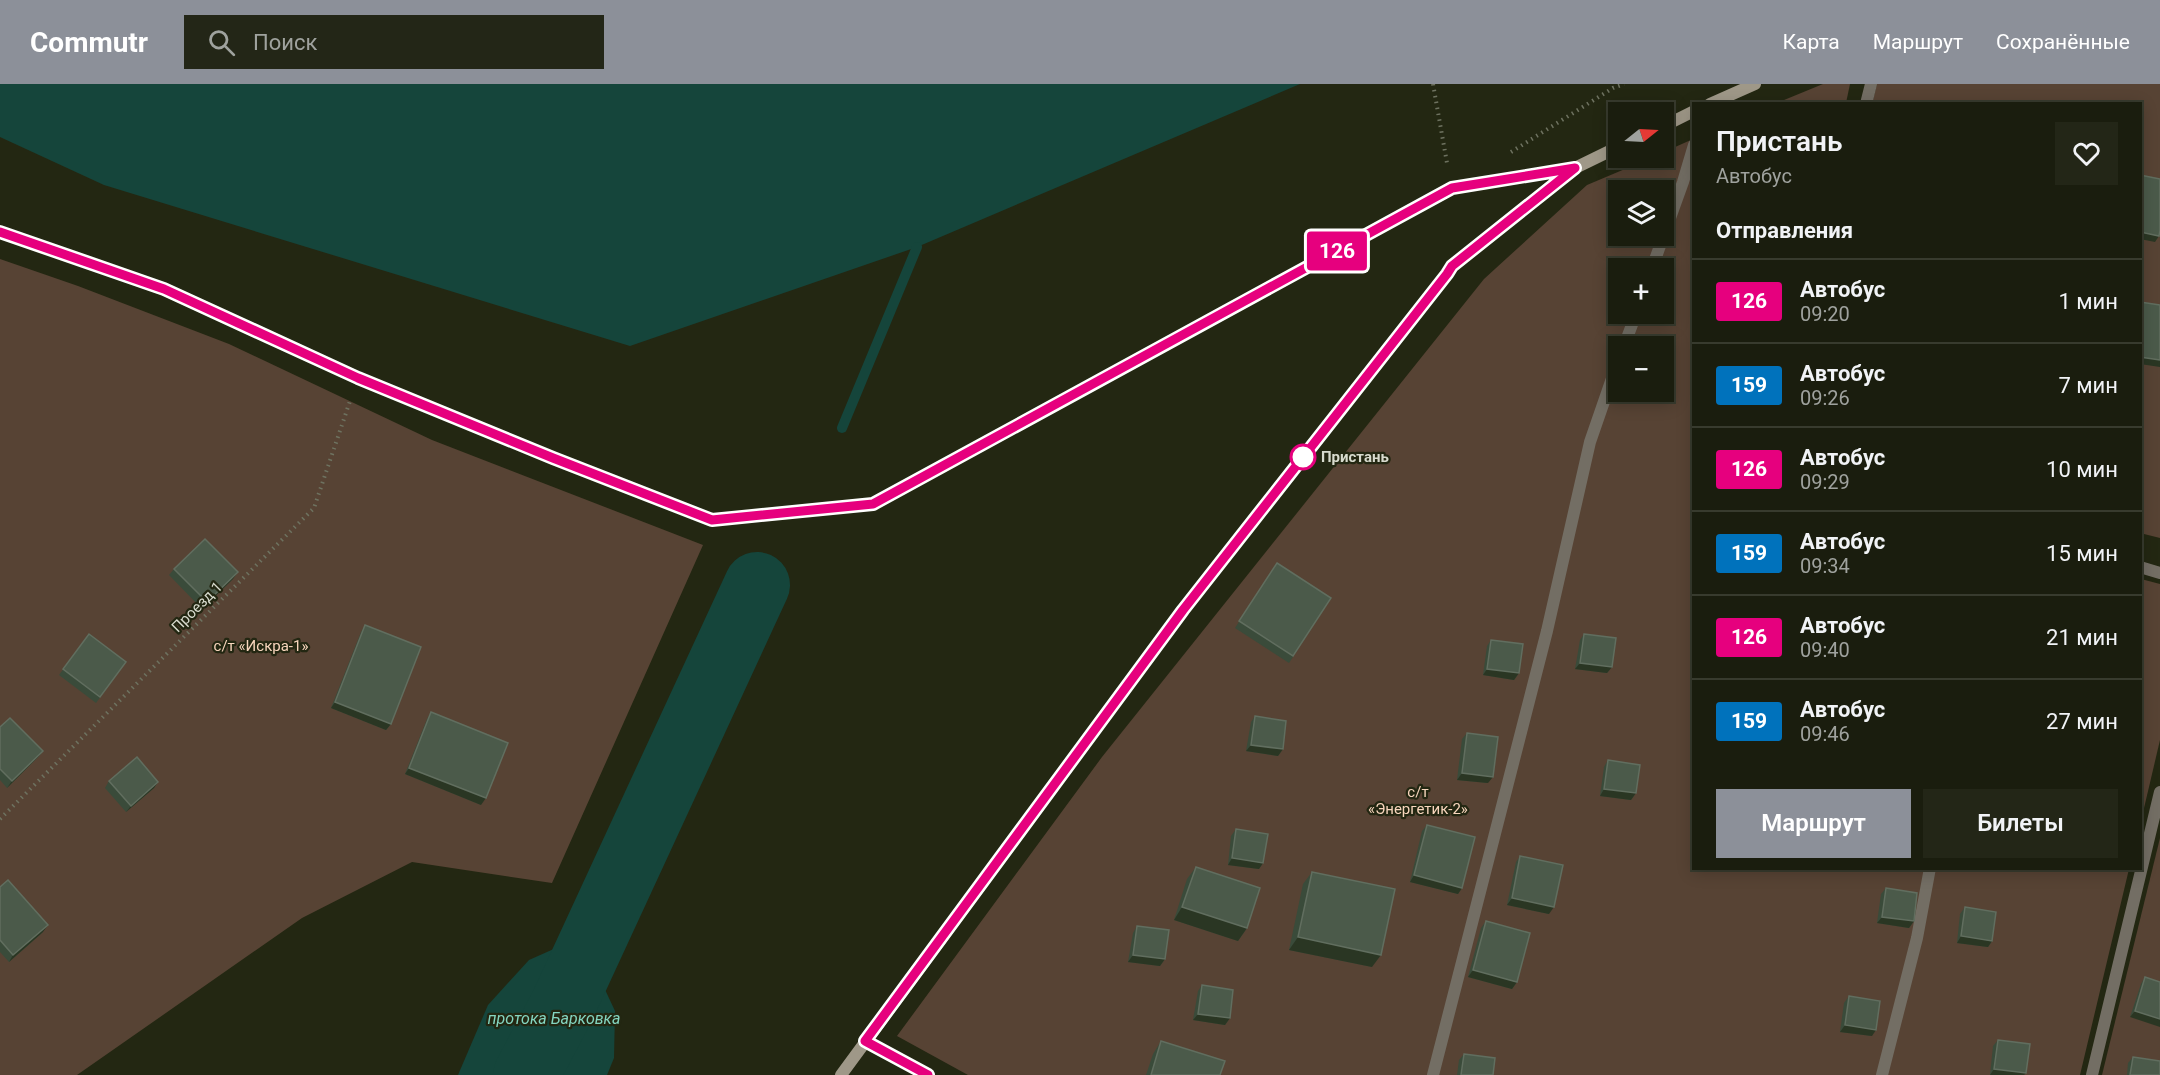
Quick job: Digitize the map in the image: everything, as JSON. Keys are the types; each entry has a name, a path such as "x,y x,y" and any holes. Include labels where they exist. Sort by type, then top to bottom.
{"main road":[{"path":"1714,102 1755,84"},
{"path":"1674,121 1692,112"},
{"path":"841,1075 1183,610 1452,266 1575,168 1608,152"}],"street":[{"path":"1866,102 1871,84"},
{"path":"1656,258 1692,152"},
{"path":"0,232 164,289 358,378 712,520 873,504 1452,188 1575,168"},
{"path":"1433,1075 1547,631 1590,442 1608,391"},
{"path":"2142,568 2160,573"},
{"path":"2142,867 2160,792"},
{"path":"1882,1075 1917,938 1930,870"},
{"path":"2092,1075 2141,870"},
{"path":"865,1041 928,1075"}],"path":[{"path":"1432,84 1452,188"},
{"path":"1502,157 1613,88 1624,84"},
{"name":"Проезд 1","path":"0,819 314,508 358,378"}],"green space":[{"path":"1823,84 1850,84 1846,102 1779,102"},
{"path":"1877,84 2160,84 2160,538 2142,534 2142,102 1872,102"},
{"name":"с/т «Энергетик-2»","path":"1692,139 1692,870 2129,870 2080,1075 968,1075 897,1036 1102,757 1484,279 1587,185 1627,168 1674,168 1674,148"},
{"name":"с/т «Искра-1»","path":"0,259 78,286 229,344 432,440 703,545 552,883 412,862 302,918 77,1075 0,1075"},
{"path":"2142,579 2160,584 2160,740 2142,817"},
{"path":"2160,838 2160,1075 2102,1075"}],"water":[{"path":"0,84 1300,84 917,247 630,346 104,185 0,137"},
{"name":"протока Барковка","path":"556,948 601,981 615,1011 614,1058 607,1075 458,1075 488,1005 529,960"}],"building":[{"path":"2142,175 2160,179 2159,236 2142,232"},
{"path":"2142,302 2160,305 2160,360 2142,357"},
{"path":"205,539 238,572 207,602 174,569"},
{"path":"1277,563 1331,598 1293,656 1239,621"},
{"path":"365,625 421,647 391,724 335,702"},
{"path":"89,634 126,662 100,697 63,669"},
{"path":"1584,634 1616,638 1612,667 1580,663"},
{"path":"1491,640 1523,644 1519,673 1487,669"},
{"path":"431,712 508,743 486,798 409,768"},
{"path":"1255,716 1286,721 1283,749 1251,745"},
{"path":"10,718 43,751 12,781 0,769 0,727"},
{"path":"1467,733 1498,737 1493,777 1462,773"},
{"path":"137,757 158,782 131,806 109,781"},
{"path":"1608,760 1640,765 1636,793 1604,789"},
{"path":"1427,825 1475,837 1462,888 1414,875"},
{"path":"1236,829 1268,834 1263,863 1232,858"},
{"path":"1520,856 1563,865 1554,907 1512,898"},
{"path":"1196,867 1260,888 1247,928 1182,907"},
{"path":"1312,872 1395,889 1381,955 1298,937"},
{"path":"8,880 48,925 13,955 0,940 0,887"},
{"path":"1886,888 1917,893 1914,921 1882,917"},
{"path":"1965,907 1996,912 1992,941 1961,936"},
{"path":"1486,921 1530,933 1517,982 1473,970"},
{"path":"1137,926 1169,930 1165,959 1133,955"},
{"path":"2145,977 2160,982 2160,1019 2135,1011"},
{"path":"1202,985 1233,990 1230,1018 1198,1014"},
{"path":"1849,996 1880,1001 1876,1030 1845,1025"},
{"path":"1998,1040 2030,1044 2026,1073 1994,1069"},
{"path":"1161,1041 1225,1061 1220,1075 1151,1075"},
{"path":"1464,1054 1495,1058 1493,1075 1461,1075"},
{"path":"2133,1057 2160,1061 2160,1075 2130,1075"}],"waterway":[{"path":"842,428 917,247"},
{"path":"526,1075 562,1007 757,585"}],"bus line":[{"name":"126","path":"0,232 164,289 358,378 712,520 873,504 1452,188 1575,168 1452,266 1183,610 865,1041 928,1075"}],"place":[{"name":"Пристань","path":"1303,457"}]}
